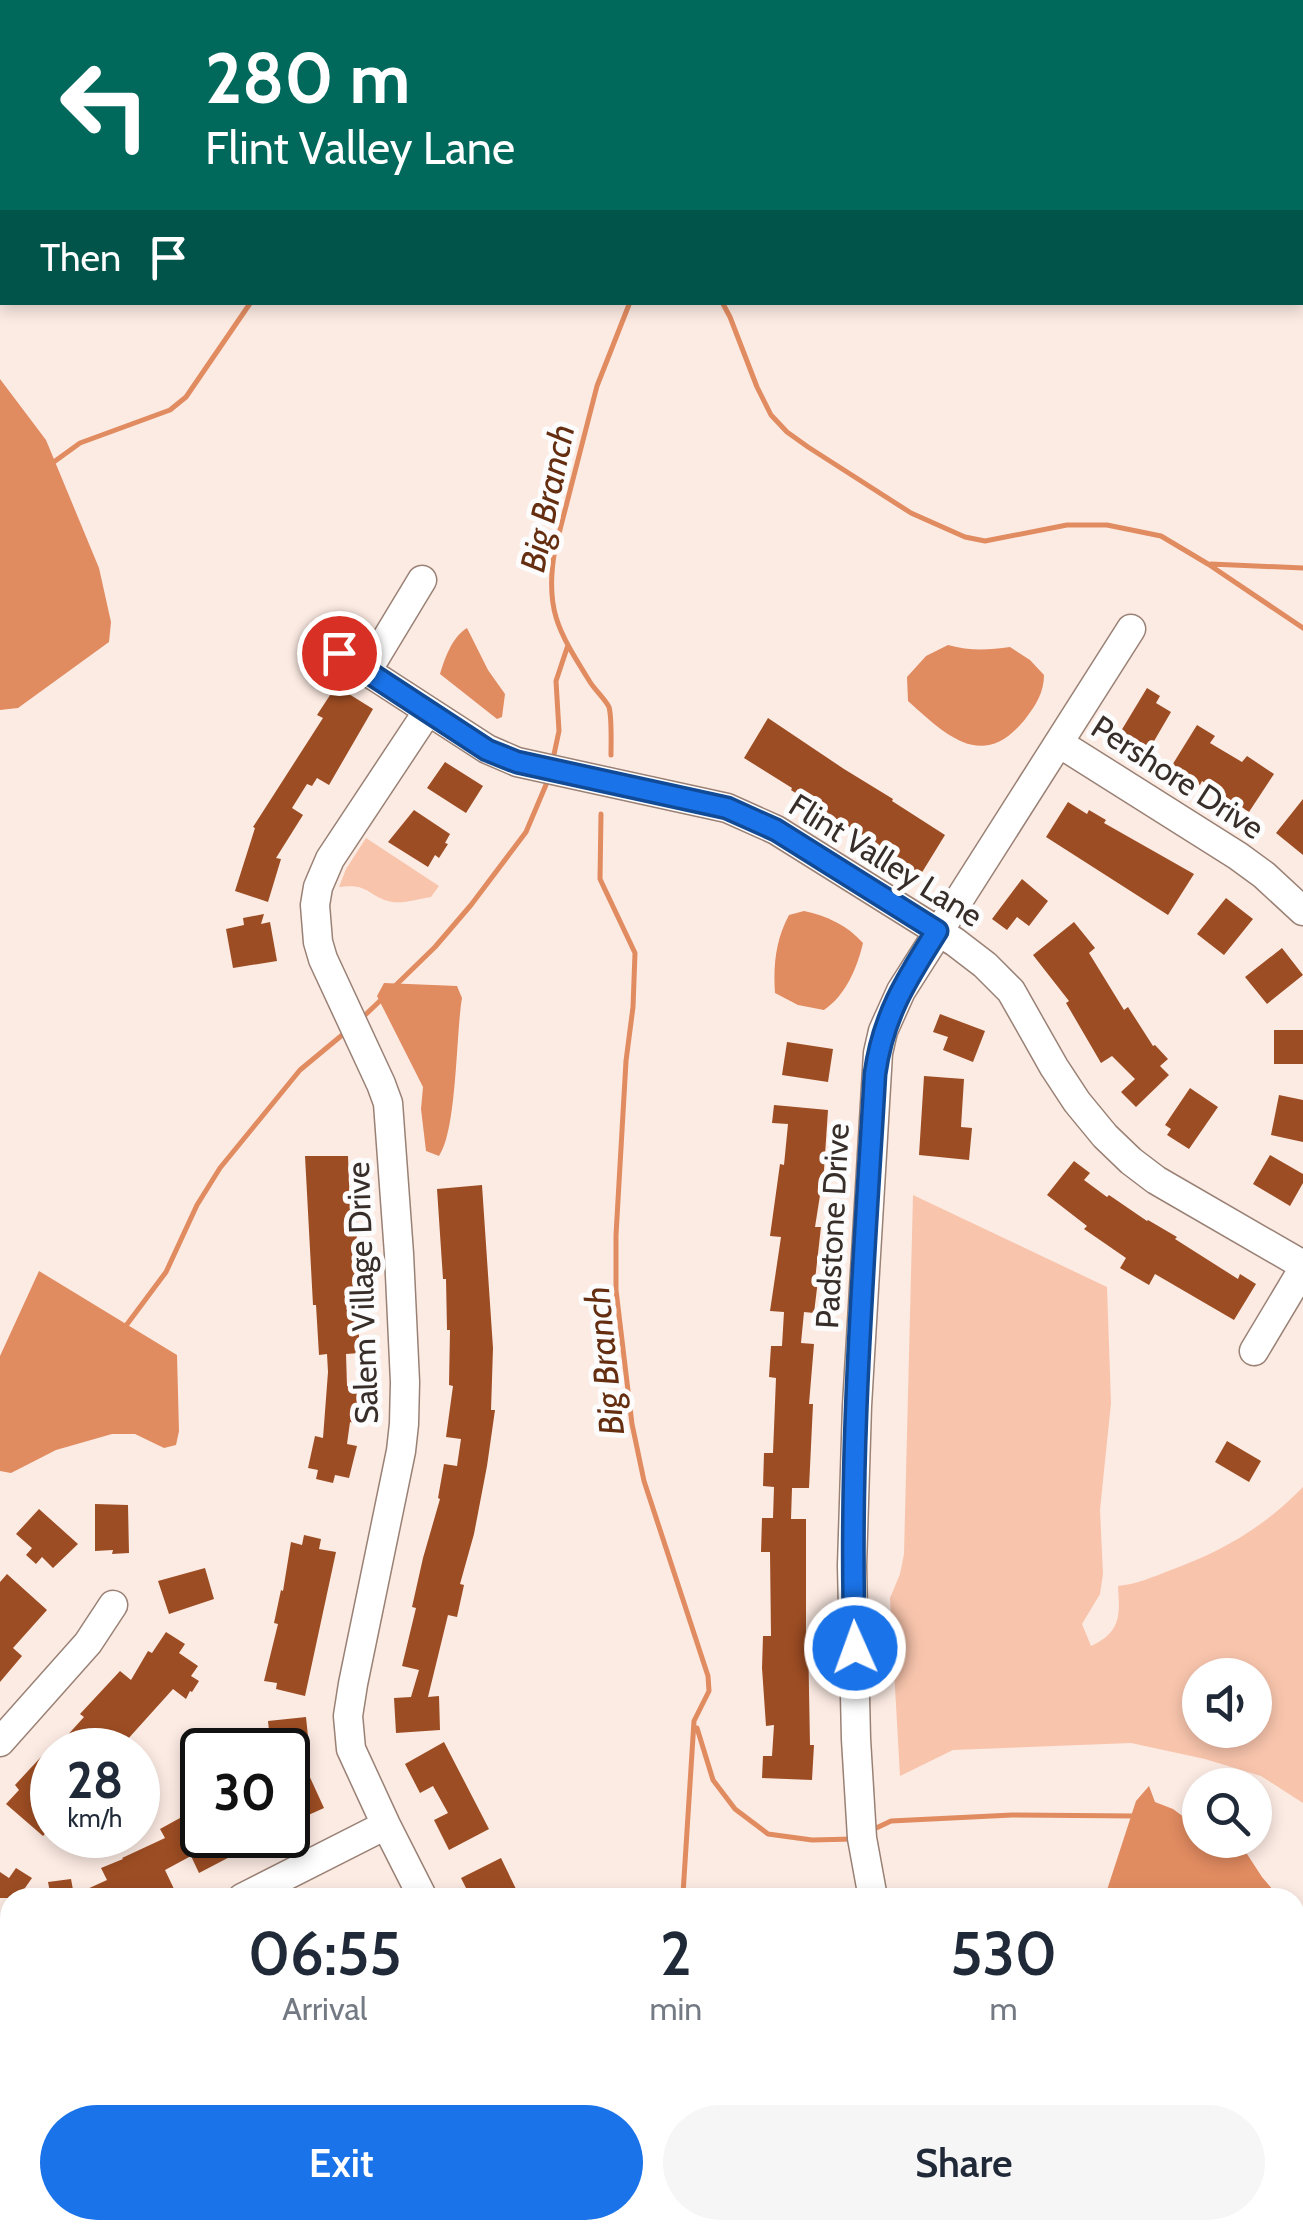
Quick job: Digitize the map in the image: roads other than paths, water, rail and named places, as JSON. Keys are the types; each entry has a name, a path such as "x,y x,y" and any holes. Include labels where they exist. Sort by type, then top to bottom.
{"street":[{"path":"366,671 422,580"},
{"name":"Padstone Drive","path":"870,1888 862,1838 856,1739 852,1566 875,1074 883,1031 937,931 1130,629"},
{"name":"Flint Valley Lane","path":"339,653 487,750 517,762 750,816 937,931 984,965 1011,991 1077,1102 1131,1161 1156,1180 1303,1267"},
{"name":"Salem Village Drive","path":"419,1888 352,1749 348,1716 404,1424 405,1382 388,1103 323,960 315,905 330,859 428,711"},
{"name":"Pershore Drive","path":"1059,743 1238,856 1264,874 1303,911"},
{"path":"1254,1351 1303,1267"},
{"path":"0,1742 88,1643 112,1605"},
{"path":"261,1888 386,1824"}],"waterway":[{"path":"51,464 80,443 170,410 186,397 249,305"},
{"name":"Big Branch","path":"611,755 609,707 562,634 551,588 555,549 597,386 629,305"},
{"path":"724,305 771,415 808,447 911,513 965,537 985,541 1067,525 1107,525 1161,536 1303,628"},
{"path":"1211,564 1303,568"},
{"path":"553,759 559,731 556,681 568,645"},
{"path":"395,986 471,905 526,832 548,780"},
{"name":"Big Branch","path":"601,814 600,879 635,953 616,1235 616,1290 632,1424 644,1481 708,1676 709,1691 694,1721 683,1888"},
{"path":"363,1017 384,997"},
{"path":"125,1327 166,1272 197,1205 220,1168 300,1070 347,1031"},
{"path":"697,1728 713,1780 735,1809 768,1834 812,1840 853,1839"},
{"path":"872,1830 891,1821 1012,1815 1134,1816"}]}
